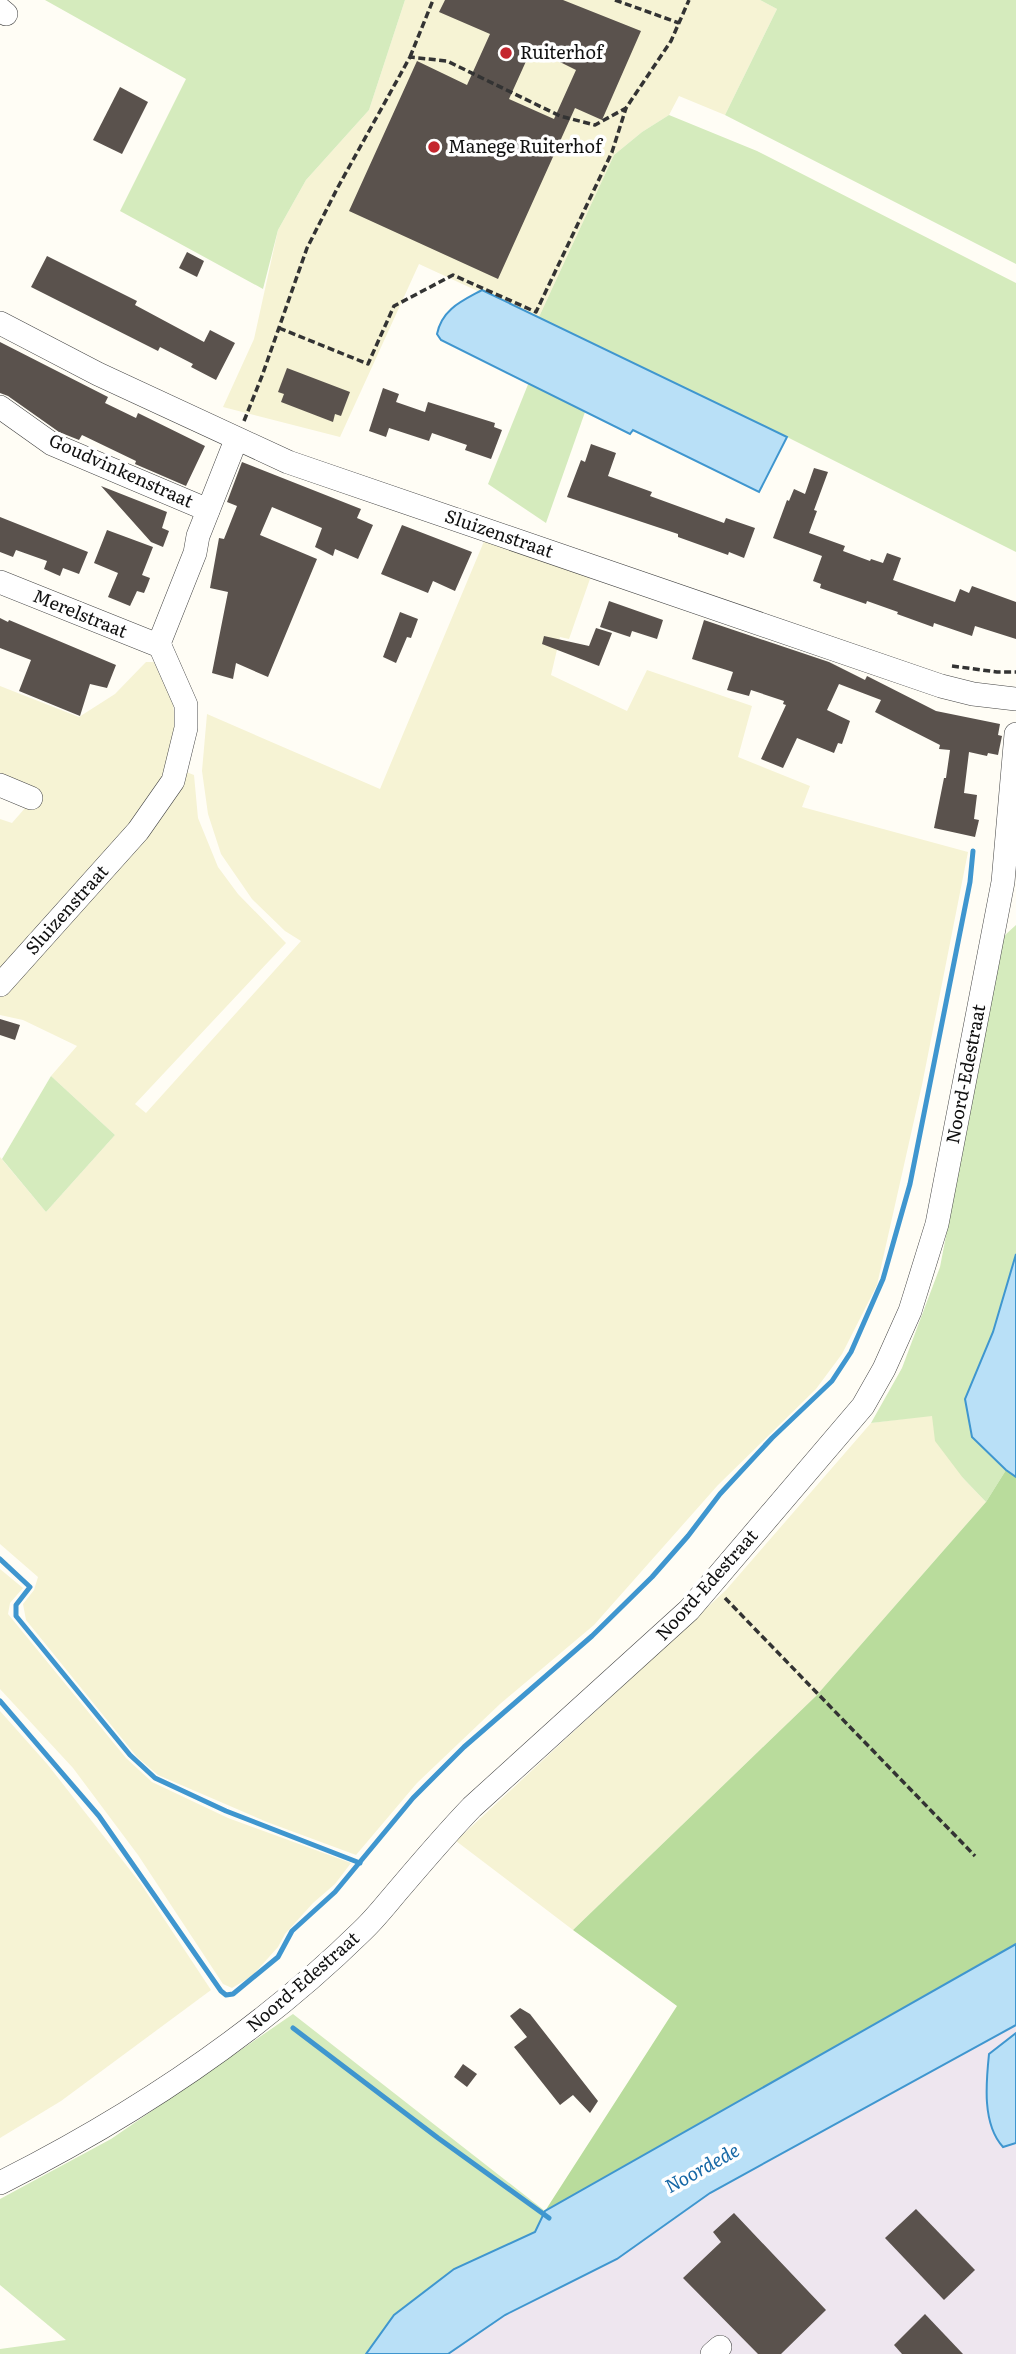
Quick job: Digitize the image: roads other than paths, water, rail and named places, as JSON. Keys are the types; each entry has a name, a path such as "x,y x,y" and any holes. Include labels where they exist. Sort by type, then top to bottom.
{"street":[{"name":"Sluizenstraat","path":"0,323 98,374 236,440 313,471 941,686 973,694 1016,699"},
{"name":"Goudvinkenstraat","path":"0,407 52,444 208,510"},
{"path":"160,646 160,640 195,553 198,536 236,440"},
{"name":"Merelstraat","path":"0,582 160,646"},
{"name":"Sluizenstraat","path":"0,985 138,831 173,781 186,728 186,705 160,646"},
{"name":"Noord-Edestraat","path":"0,2183 102,2127 157,2093 288,2000 365,1928 472,1807 689,1610 863,1406 896,1344 917,1291 934,1234 1003,883 1016,734"},
{"path":"0,785 31,798"}],"water":[{"path":"482,290 787,437 759,492 633,430 630,434 441,340 437,334 443,318 460,302"},
{"path":"1016,1254 1016,1477 972,1437 965,1399 993,1332"},
{"name":"Noordede","path":"1016,1944 1016,2025 710,2193 617,2259 505,2315 448,2354 366,2354 394,2315 454,2269 535,2232 545,2211"},
{"path":"1016,2033 1016,2143 1003,2147 992,2127 987,2103 989,2054"}],"waterway":[{"path":"0,1701 99,1816 221,1991 226,1995 233,1994 278,1957 292,1931 335,1892 413,1798 464,1747 592,1636 652,1577 720,1494 772,1438 832,1381 851,1352 883,1279 910,1184 970,882 973,851"},
{"path":"0,1559 30,1587 16,1605 16,1616 130,1755 155,1778 226,1811 360,1863"},
{"path":"293,2028 549,2218"}],"place":[{"name":"Ruiterhof","path":"506,53"},
{"name":"Manege Ruiterhof","path":"434,147"}]}
